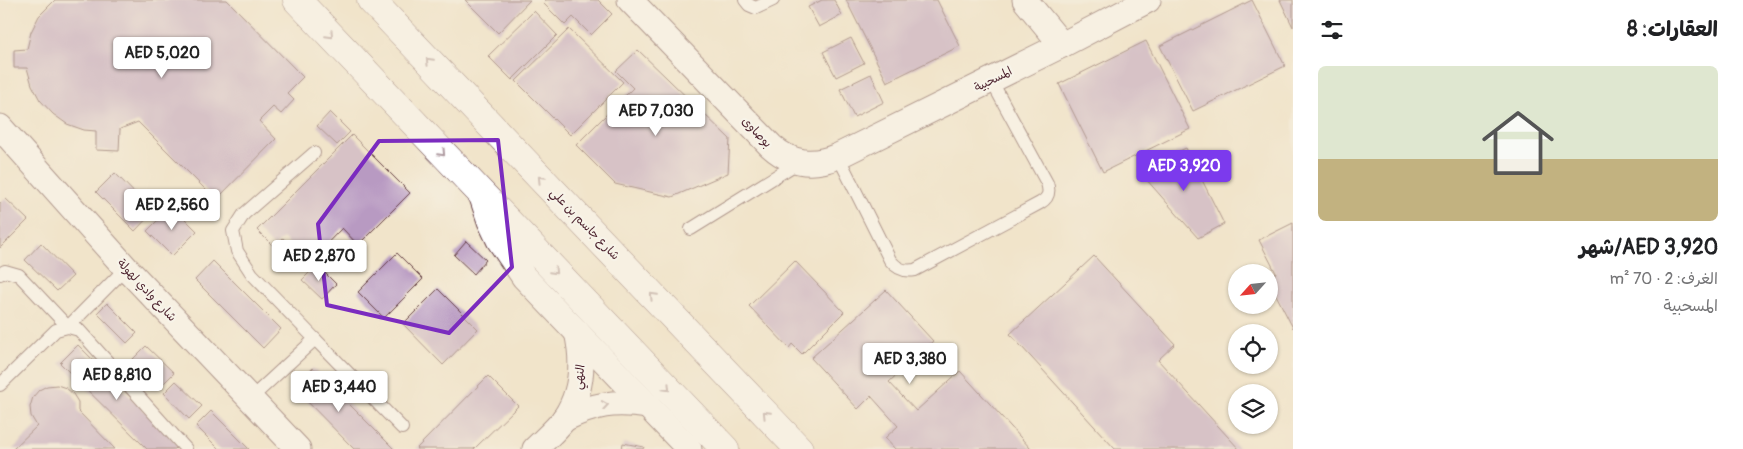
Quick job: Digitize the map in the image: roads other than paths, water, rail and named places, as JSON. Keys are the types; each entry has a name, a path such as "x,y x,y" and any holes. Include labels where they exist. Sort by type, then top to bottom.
{"street":[{"path":"297,0 725,449"},
{"name":"شارع جاسم بن علي","path":"371,0 799,449"},
{"name":"بوصاوى","path":"630,0 779,154 799,162 812,164 826,162 838,156"},
{"path":"1025,0 1062,45"},
{"name":"المسحبية","path":"838,156 1062,45 1148,0"},
{"name":"شارع وادي لهولة","path":"0,127 126,268 298,449"},
{"path":"481,194 490,221 511,259 524,277 689,449"},
{"name":"النهي","path":"535,449 564,419 573,403 580,376 581,349 577,332"},
{"name":"النهي","path":"564,419 584,410 605,404 626,403 648,406"}],"lane":[{"path":"745,0 748,5 756,8 773,0"},
{"path":"838,156 894,266 900,270 915,270 1046,200 1048,194 1047,183 991,80"},
{"path":"314,154 244,214 233,231 237,251 252,274 402,428"},
{"path":"691,229 799,162"},
{"path":"68,327 126,268"},
{"path":"0,274 5,272 19,275 68,327"},
{"path":"0,386 56,330 68,327 79,330 186,449"},
{"path":"250,399 315,338"}]}
